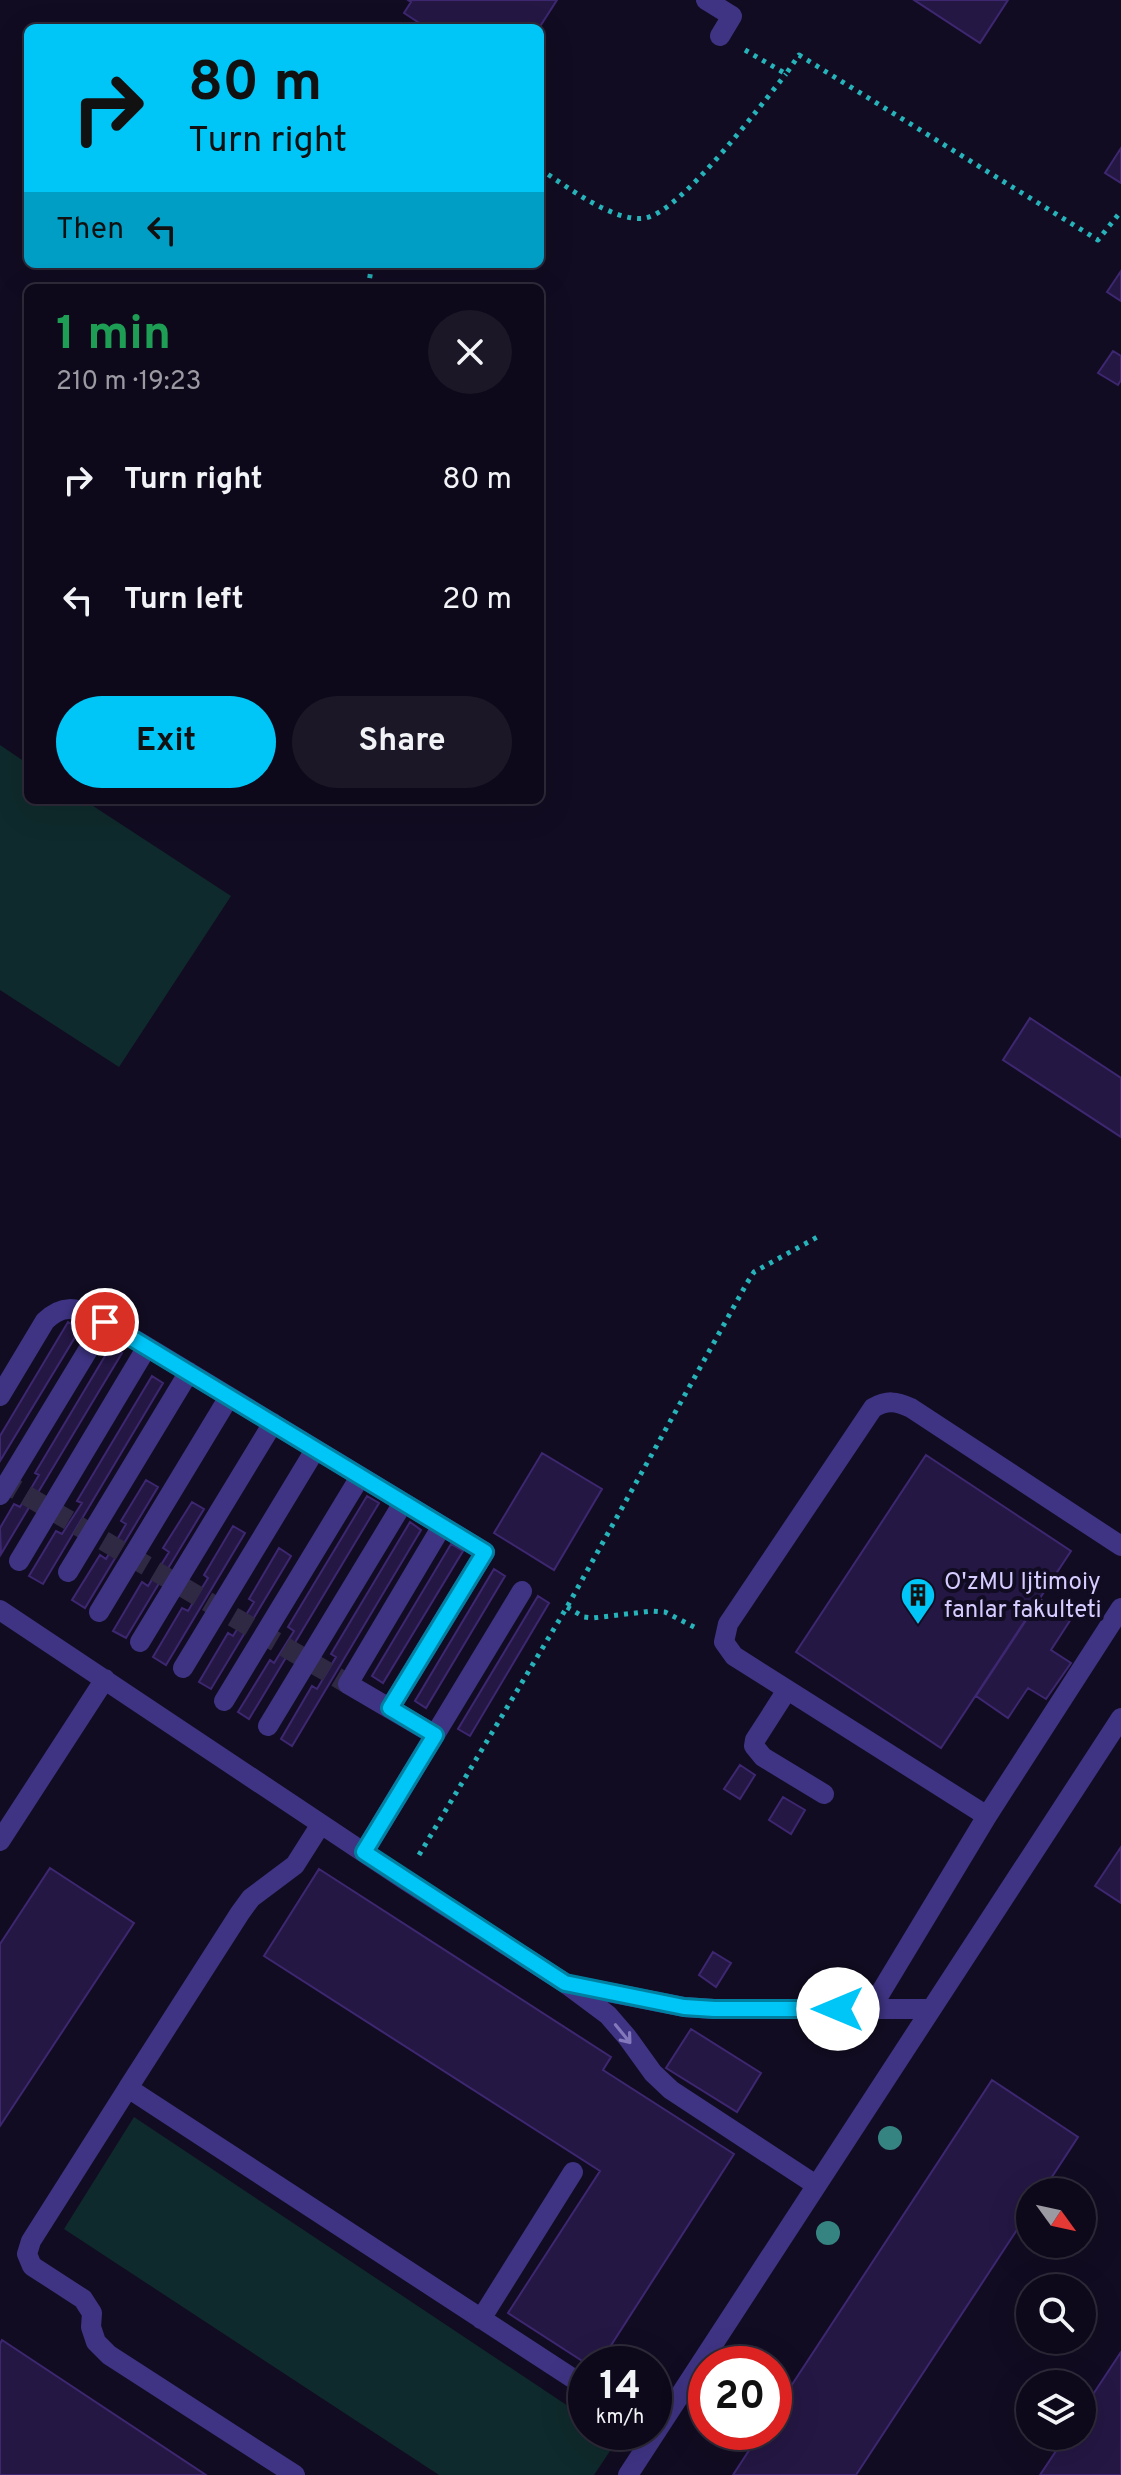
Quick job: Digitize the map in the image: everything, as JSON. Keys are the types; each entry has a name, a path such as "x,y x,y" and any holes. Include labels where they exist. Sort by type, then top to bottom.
{"lane":[{"path":"706,0 732,16 720,36"},
{"path":"0,1396 45,1321 56,1311 80,1310 189,1372 485,1552 390,1708"},
{"path":"0,1495 105,1322"},
{"path":"19,1561 147,1347"},
{"path":"68,1572 189,1372"},
{"path":"99,1612 229,1397"},
{"path":"987,1816 734,1656 724,1642 728,1624 873,1408 885,1402 899,1402 911,1408 1121,1546"},
{"path":"140,1642 273,1423"},
{"path":"183,1668 315,1450"},
{"path":"224,1701 360,1477"},
{"path":"268,1726 403,1503"},
{"path":"435,1735 348,1684 442,1526"},
{"path":"364,1852 522,1591"},
{"path":"870,2010 987,1816 1121,1608"},
{"path":"0,1610 565,1983 608,2015 653,2073 671,2090 816,2185"},
{"path":"0,1841 105,1679"},
{"path":"787,1690 754,1746 763,1757 824,1794"},
{"path":"672,2406 1121,1718"},
{"path":"295,2475 109,2355 96,2342 91,2327 92,2313 83,2299 32,2266 27,2254 31,2241 240,1913 251,1898 295,1865 321,1824"},
{"path":"565,1983 699,2008 931,2009"},
{"path":"128,2088 568,2375"},
{"path":"481,2319 573,2172"},
{"path":"628,2475 644,2450"}],"path":[{"path":"720,36 786,74"},
{"path":"544,172 606,211 644,218 667,208 694,184 799,55 1098,240 1118,215 1121,218"},
{"path":"405,1880 567,1607 754,1272 821,1235"},
{"path":"567,1607 584,1617 593,1618 665,1612 724,1642"}],"green space":[{"path":"0,745 24,761 24,804 90,804 231,896 119,1067 0,990"},
{"path":"134,2117 568,2406 568,2450 611,2450 594,2475 439,2475 64,2229"}],"building":[{"path":"408,0 557,0 542,24 421,24 404,13 411,2"},
{"path":"914,0 1008,0 980,43"},
{"path":"1121,148 1121,183 1105,173"},
{"path":"1121,271 1121,301 1107,292"},
{"path":"1113,351 1121,356 1121,380 1118,385 1098,373"},
{"path":"1030,1018 1121,1078 1121,1137 1003,1060"},
{"path":"68,1322 80,1329 0,1461 0,1436"},
{"path":"111,1346 122,1353 1,1554 0,1528 14,1504 20,1507 39,1475 35,1473"},
{"path":"152,1376 163,1383 43,1584 29,1576 56,1531 62,1534 82,1503 77,1501"},
{"path":"542,1453 602,1489 554,1570 494,1533"},
{"name":"O'zMU Ijtimoiy fanlar fakulteti","path":"926,1455 1071,1551 941,1748 796,1652"},
{"path":"146,1480 158,1487 85,1608 72,1600 100,1555 106,1559 126,1524 121,1521"},
{"path":"367,1496 379,1503 249,1719 238,1712 270,1660 274,1663 294,1631 288,1627"},
{"path":"192,1502 204,1509 126,1638 113,1631 142,1582 148,1586 169,1552 163,1548"},
{"path":"410,1522 421,1530 292,1746 281,1739 312,1686 317,1689 336,1657 331,1654"},
{"path":"233,1526 245,1533 166,1665 153,1657 182,1608 188,1611 208,1578 204,1575"},
{"path":"451,1544 463,1551 383,1683 372,1676"},
{"path":"279,1548 291,1556 211,1689 199,1682 228,1633 233,1636 254,1602 249,1599"},
{"path":"494,1569 505,1576 426,1708 415,1701"},
{"path":"538,1596 549,1603 470,1736 458,1729"},
{"path":"1040,1599 1071,1619 1051,1650 1071,1663 1046,1699 1028,1688 1008,1718 976,1696"},
{"path":"740,1765 755,1775 740,1799 724,1789"},
{"path":"783,1797 805,1810 791,1834 769,1820"},
{"path":"1121,1847 1121,1903 1095,1886"},
{"path":"50,1868 134,1923 0,2126 0,1944"},
{"path":"319,1869 611,2057 603,2070 734,2154 611,2346 568,2346 568,2352 508,2313 600,2171 264,1956"},
{"path":"713,1952 731,1963 716,1987 699,1975"},
{"path":"691,2029 761,2073 737,2112 666,2068"},
{"path":"992,2080 1078,2137 1051,2178 1016,2178 1016,2231 856,2475 733,2475 749,2450 792,2450 792,2385"},
{"path":"2,2340 206,2475 0,2475"},
{"path":"1121,2352 1121,2475 1040,2475 1057,2450 1096,2450 1096,2390"}],"tunnel":[{"path":"0,1480 348,1684"}],"place":[{"name":"O'zMU Ijtimoiy fanlar fakulteti","path":"918,1626"}],"route":[{"path":"105,1322 485,1552 390,1708 435,1735 364,1852 565,1983 684,2007 838,2009"}]}
